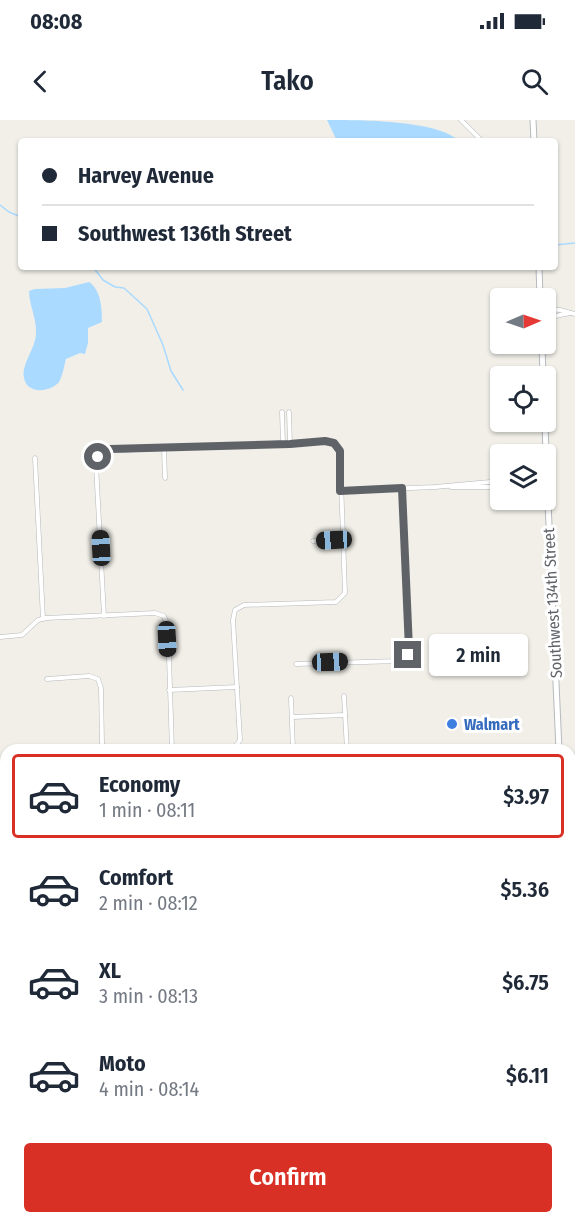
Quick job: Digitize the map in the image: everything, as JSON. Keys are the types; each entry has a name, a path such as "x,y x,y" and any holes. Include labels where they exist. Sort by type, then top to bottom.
{"main road":[{"path":"533,120 534,138"},
{"path":"539,270 540,288"},
{"name":"Southwest 134th Street","path":"547,510 559,744"}],"street":[{"path":"461,120 479,138"},
{"path":"556,310 573,314"},
{"path":"556,317 573,314"},
{"path":"282,412 283,444"},
{"path":"289,412 290,444"},
{"path":"282,423 289,422"},
{"path":"104,616 96,465 103,451 325,441 332,441 336,444 340,451 345,588 341,599 332,603 244,604 235,610 232,620 240,736 238,744"},
{"path":"164,449 165,478"},
{"path":"35,458 43,619"},
{"path":"435,487 490,482"},
{"path":"340,491 435,487 490,488"},
{"path":"296,664 399,662 406,657 409,649 402,488"},
{"path":"313,541 342,540"},
{"path":"0,637 22,635 38,620 43,619 155,613 164,616 168,626 172,744"},
{"path":"47,679 89,676 98,679 101,688 102,744"},
{"path":"169,690 237,687"},
{"path":"345,696 347,744"},
{"path":"291,698 293,744"},
{"path":"292,717 345,715"}],"water":[{"path":"327,120 378,121 417,125 434,129 454,138 336,138"},
{"path":"89,282 98,294 102,322 88,328 85,354 80,353 66,359 59,382 51,388 40,390 30,387 26,383 24,373 34,344 36,328 29,291 65,288"}],"waterway":[{"path":"0,205 18,216"},
{"path":"558,245 575,243"},
{"path":"95,270 103,280 115,287 124,288 147,309 163,345 171,371 183,390"}],"place":[{"name":"Walmart","path":"452,724"}],"route":[{"path":"98,457 103,451 110,449 332,441 340,451 340,491 402,488 408,655"}]}
